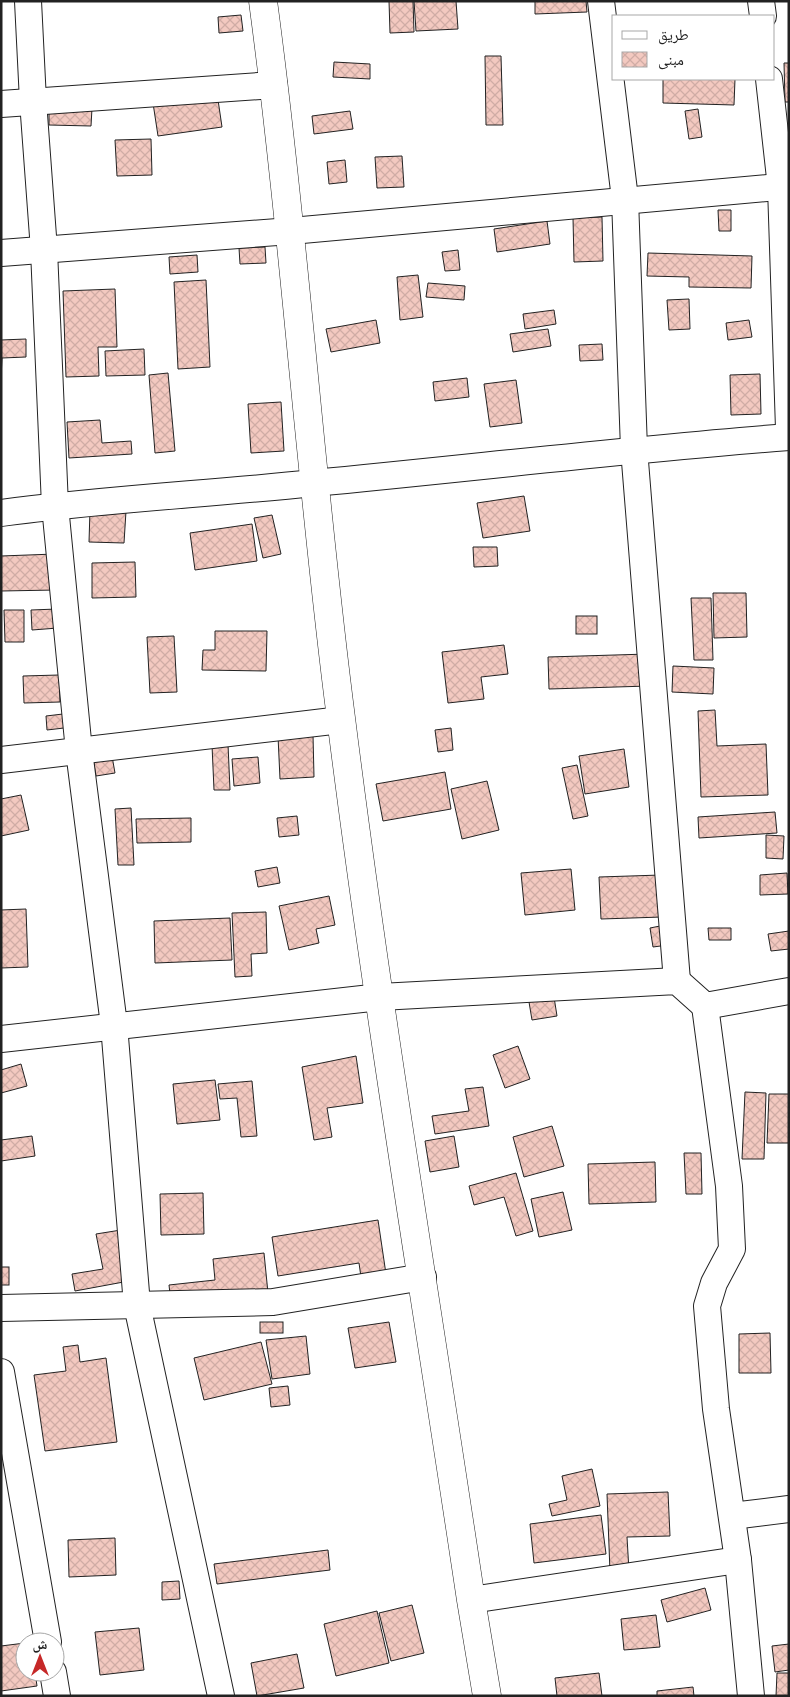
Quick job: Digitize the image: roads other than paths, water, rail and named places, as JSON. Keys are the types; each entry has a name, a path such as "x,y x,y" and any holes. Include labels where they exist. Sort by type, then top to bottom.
{"main road":[{"path":"263,1 291,231 313,484 341,720 380,996 471,1600 488,1696"}],"street":[{"path":"28,1 44,250 55,506 79,751 114,1025 137,1305 221,1696"},
{"path":"601,1 625,199 634,449 677,980 705,1006 732,1213 732,1249 714,1283 707,1306 716,1409 738,1560 751,1696"},
{"path":"761,1 762,15"},
{"path":"769,80 785,186 789,429"},
{"path":"1,104 274,85"},
{"path":"1,253 291,231 625,199 785,186"},
{"path":"1,513 55,506 313,484 634,449 789,437"},
{"path":"1,760 341,720"},
{"path":"1,1039 380,996 677,980"},
{"path":"705,1006 789,991"},
{"path":"1,1308 273,1302 423,1278"},
{"path":"1,1372 46,1632"},
{"path":"732,1516 789,1509"},
{"path":"471,1600 738,1560"},
{"path":"55,1682 57,1696"}]}
